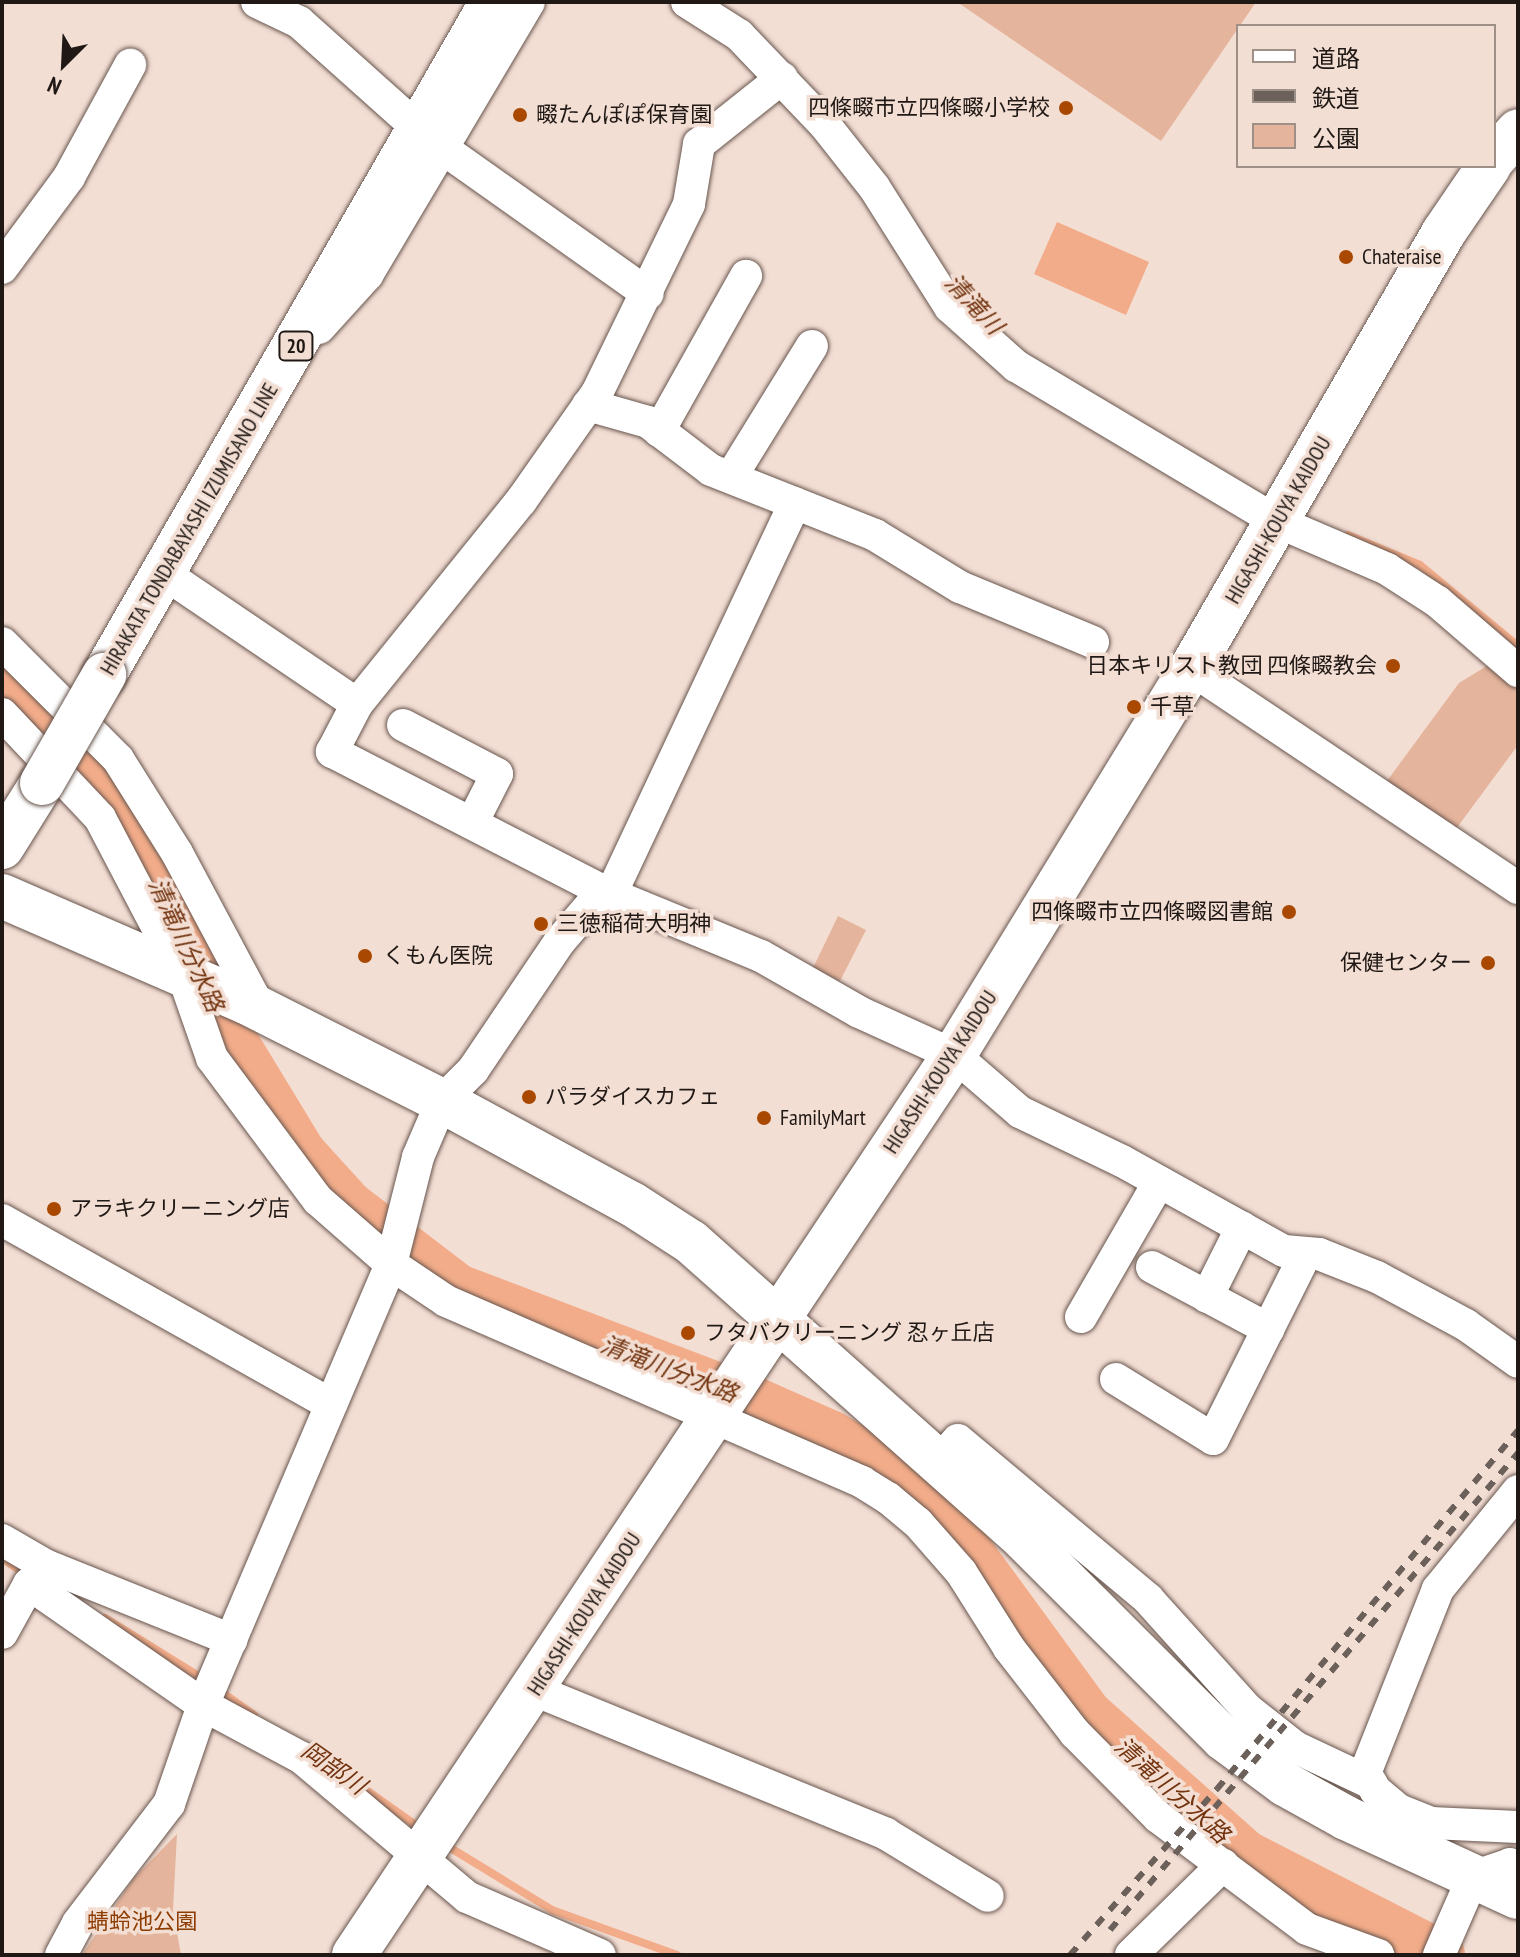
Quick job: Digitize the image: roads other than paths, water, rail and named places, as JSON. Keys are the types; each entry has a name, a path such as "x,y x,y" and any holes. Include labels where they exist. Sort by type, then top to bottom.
{"street":[{"path":"257,2 299,22 404,116"},
{"path":"286,364 367,275 529,2"},
{"path":"687,2 739,35 782,78 874,187 950,307 1005,356 1151,450 1278,522 1387,569 1438,602 1518,671"},
{"path":"286,364 332,248 404,116 481,6"},
{"name":"HIRAKATA TONDABAYASHI IZUMISANO LINE","path":"2,847 286,364 481,6"},
{"path":"2,268 69,177 130,65"},
{"path":"782,78 699,144 689,204 648,294 588,405 521,501 357,704 332,752 607,892 761,956 859,1012 954,1055 1020,1112 1159,1182 1284,1251 1306,1253 1377,1277 1466,1325 1518,1362"},
{"path":"1496,156 1518,131"},
{"path":"442,148 648,294"},
{"name":"HIGASHI-KOUYA KAIDOU","path":"354,1955 534,1690 712,1416 954,1055 1191,669 1444,232 1488,168"},
{"path":"659,431 746,276"},
{"path":"731,477 812,346"},
{"path":"588,405 648,422 711,470 875,535 960,587 1093,642"},
{"path":"61,1955 78,1923 169,1804 209,1692 391,1264 418,1157 442,1101 473,1070 560,941 607,892 795,503"},
{"path":"162,572 357,704"},
{"path":"2,643 118,759 177,853 254,1006"},
{"path":"1191,669 1518,888"},
{"path":"2,714 100,818 184,978 212,1058 318,1200 391,1264 446,1301 862,1482 918,1523 961,1572 1009,1648 1075,1733 1158,1817 1307,1929 1378,1955"},
{"path":"403,725 497,774 472,823"},
{"path":"2,896 254,1006 442,1101 632,1204 691,1242 775,1322 939,1461 1110,1621 1223,1738 1285,1784 1346,1818 1518,1897"},
{"path":"1081,1317 1159,1182"},
{"path":"2,1220 331,1405"},
{"path":"1207,1297 1242,1227"},
{"path":"1116,1379 1213,1439 1306,1253"},
{"path":"1152,1267 1268,1329"},
{"path":"939,1461 958,1440 1148,1599 1247,1709 1295,1747 1371,1783"},
{"path":"1518,1491 1438,1589 1365,1773 1399,1810 1431,1823 1518,1827"},
{"path":"2,1540 45,1565 232,1640"},
{"path":"2,1633 29,1584 209,1692 429,1845 467,1897 600,1955"},
{"path":"534,1690 886,1834 988,1896"},
{"path":"1439,1955 1473,1877 1510,1864 1518,1868"},
{"path":"1131,1955 1223,1865"}],"waterway":[{"name":"清滝川","path":"1348,535 1420,565 1518,646"},
{"name":"清滝川分水路","path":"2,691 139,841 222,1023 301,1153 349,1206 458,1289 753,1401 832,1436 899,1476 959,1539 1088,1715 1245,1855 1440,1955"},
{"name":"岡部川","path":"2,1558 26,1575"},
{"name":"岡部川","path":"105,1618 205,1680"},
{"name":"岡部川","path":"216,1688 254,1715"},
{"name":"岡部川","path":"352,1780 423,1830"},
{"name":"岡部川","path":"444,1844 552,1910 677,1955"}],"railway":[{"path":"1070,1955 1217,1789 1518,1430"},
{"path":"1110,1930 1518,1453"}],"place":[{"name":"四條畷市立四條畷小学校","path":"1066,108"},
{"name":"畷たんぽぽ保育園","path":"520,115"},
{"name":"Chateraise","path":"1346,257"},
{"name":"日本キリスト教団 四條畷教会","path":"1393,666"},
{"name":"千草","path":"1134,707"},
{"name":"四條畷市立四條畷図書館","path":"1289,912"},
{"name":"三徳稲荷大明神","path":"541,924"},
{"name":"くもん医院","path":"365,956"},
{"name":"保健センター","path":"1488,963"},
{"name":"パラダイスカフェ","path":"529,1097"},
{"name":"FamilyMart","path":"764,1118"},
{"name":"アラキクリーニング店","path":"54,1209"},
{"name":"フタバクリーニング 忍ヶ丘店","path":"688,1333"}],"park label":[{"name":"蜻蛉池公園","path":"142,1922"}]}
